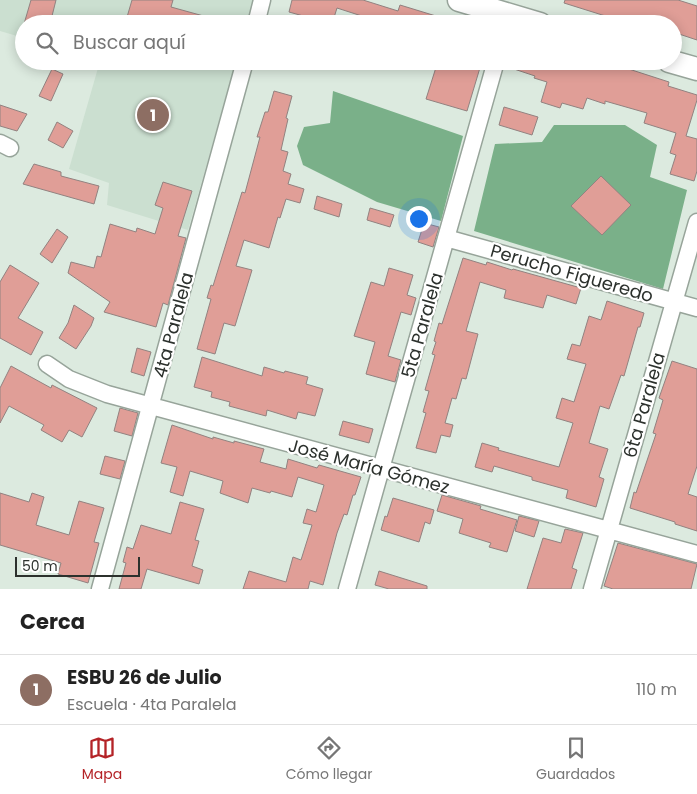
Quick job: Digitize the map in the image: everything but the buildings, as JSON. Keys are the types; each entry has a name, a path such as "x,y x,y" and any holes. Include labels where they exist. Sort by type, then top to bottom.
{"street":[{"path":"258,15 262,0"},
{"path":"459,0 510,13"},
{"path":"682,65 697,69"},
{"name":"4ta Paralela","path":"100,589 244,70"},
{"name":"5ta Paralela","path":"347,589 493,70"},
{"name":"6ta Paralela","path":"592,589 697,222"},
{"name":"Perucho Figueredo","path":"446,238 697,308"},
{"name":"José María Gómez","path":"47,364 69,379 107,394 150,407 697,554"}],"shaded area":[{"path":"0,0 254,0 250,15 15,15 15,35 0,31"},
{"path":"97,70 233,70 188,230 107,205 109,183 69,169"}],"green space":[{"path":"333,91 463,136 441,221 377,202 303,165 297,146 304,127 330,123"},
{"path":"554,125 625,125 657,145 650,177 687,190 663,289 474,231 495,144 542,142"}],"place":[{"name":"ESBU 26 de Julio","path":"153,115"}]}
